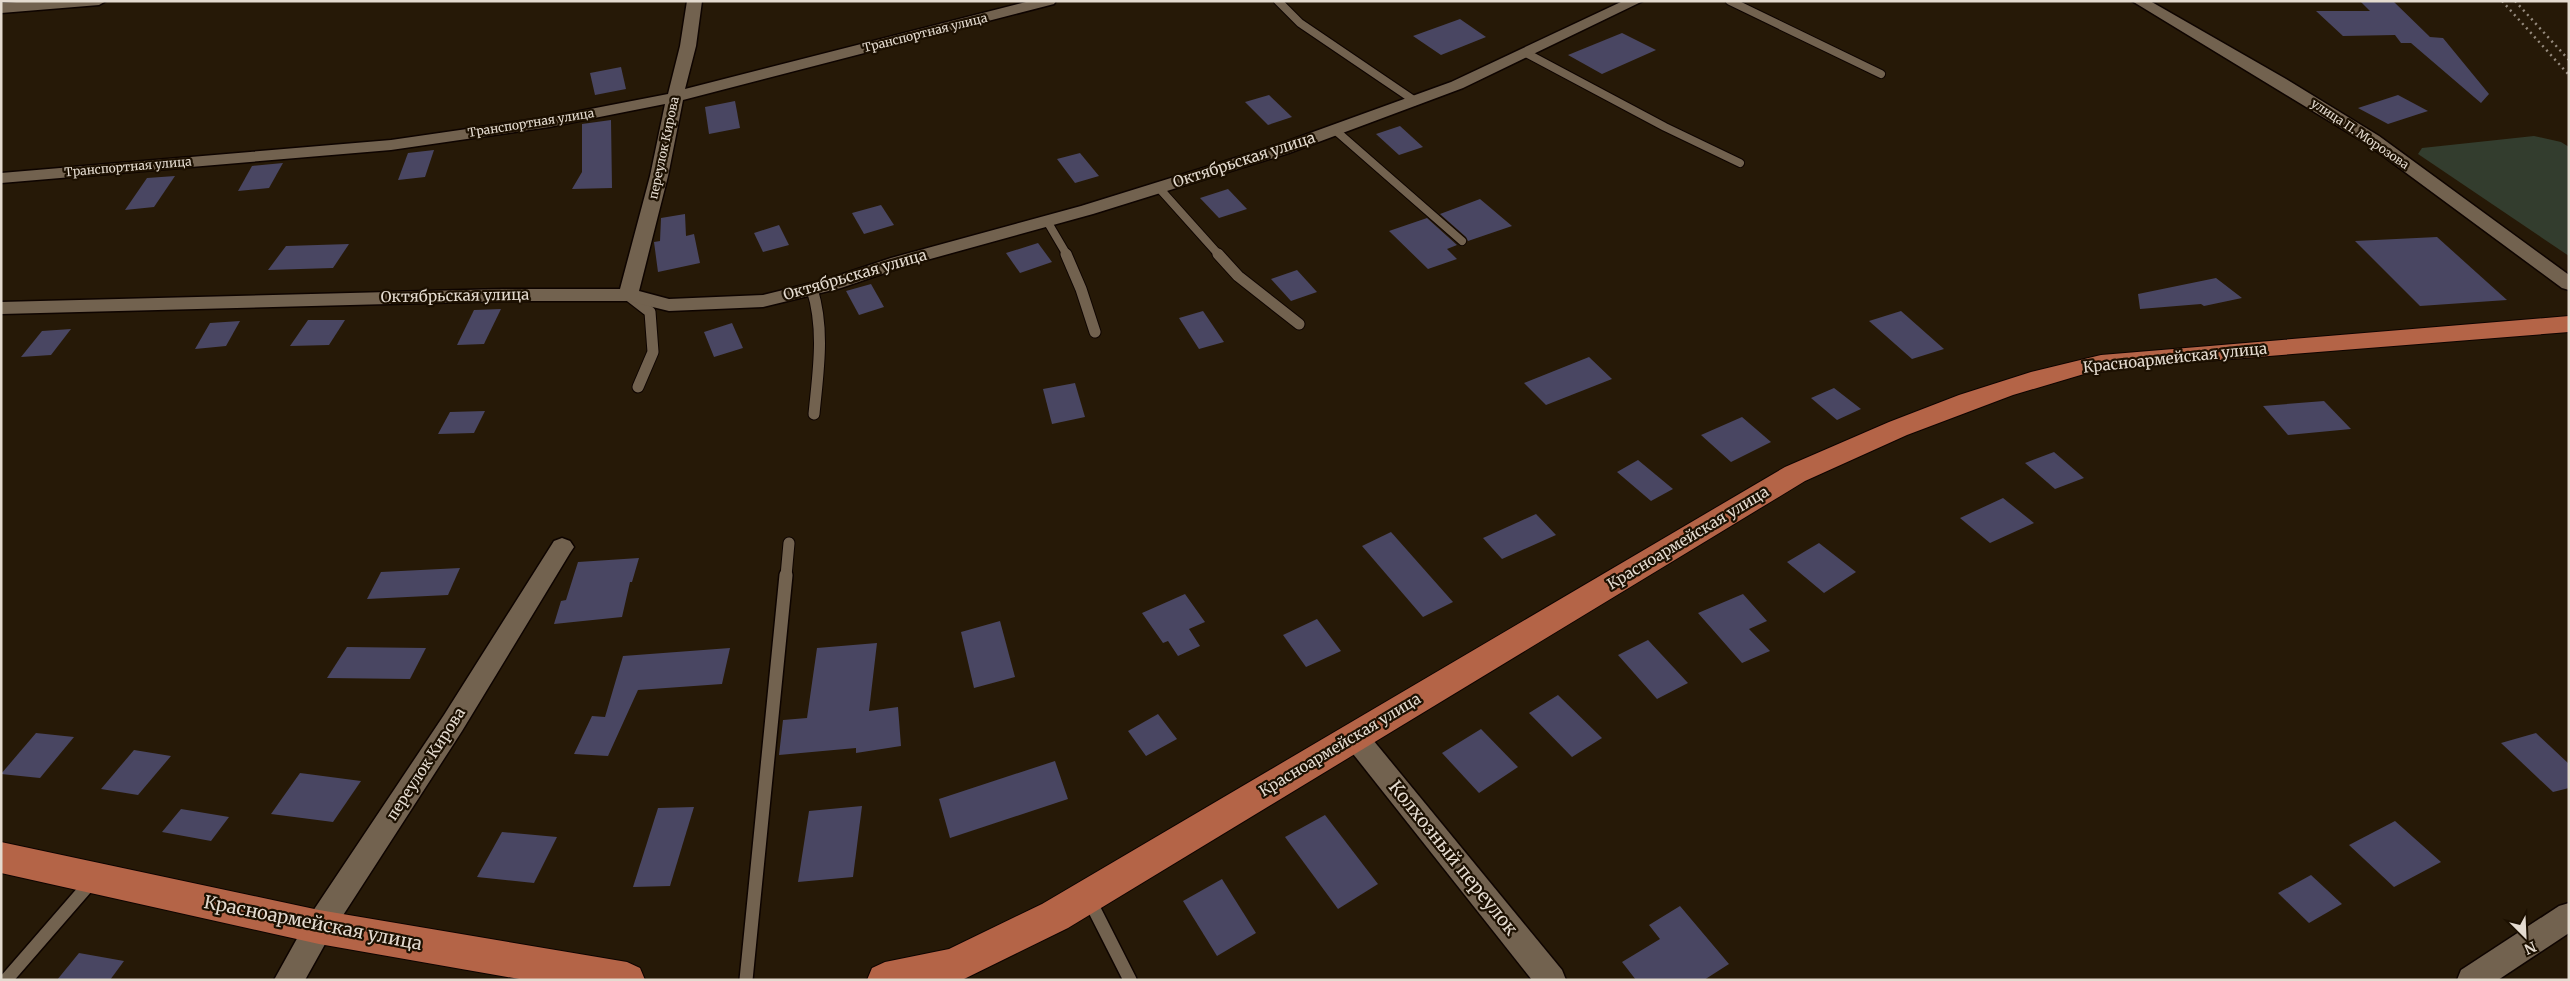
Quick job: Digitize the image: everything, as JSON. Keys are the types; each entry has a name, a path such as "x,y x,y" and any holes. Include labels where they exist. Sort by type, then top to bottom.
{"main road":[{"name":"Красноармейская улица","path":"885,980 953,966 1055,916 1795,474 1894,428 1996,392 2077,367 2143,358 2569,324"},
{"name":"Красноармейская улица","path":"1,857 319,927 627,980"}],"street":[{"path":"1,8 99,1"},
{"name":"переулок Кирова","path":"628,295 659,176 675,97 688,46 695,1"},
{"name":"Транспортная улица","path":"1,178 391,145 550,122 675,97 1049,1"},
{"name":"Октябрьская улица","path":"1,308 504,295 628,295 669,305 763,300 812,289 898,262 1158,188 1335,130 1456,85 1636,1"},
{"name":"улица П. Морозова","path":"2139,1 2280,82 2373,140 2569,284"},
{"name":"переулок Кирова","path":"290,980 319,927 452,723 562,547"},
{"name":"Колхозный переулок","path":"1355,737 1551,980"},
{"path":"2472,980 2569,916"}],"lane":[{"path":"1278,1 1300,23 1414,101"},
{"path":"1730,1 1882,74"},
{"path":"1526,52 1665,127 1740,163"},
{"path":"1335,130 1462,241"},
{"path":"1158,188 1238,276 1299,324"},
{"path":"1046,221 1060,240 1085,298 1095,332"},
{"path":"812,289 818,305 820,322 814,414"},
{"path":"628,295 650,312 653,339 653,352 638,387"},
{"path":"746,980 788,543"},
{"path":"6,980 95,877"},
{"path":"1087,896 1130,980"}],"green space":[{"path":"2534,136 2561,142 2569,147 2569,256 2418,154 2422,148"}],"building":[{"path":"2360,1 2393,1 2430,37 2443,38 2489,94 2481,103 2411,43 2401,43 2395,35 2343,36 2316,11 2370,11"},
{"path":"1460,19 1486,37 1441,55 1413,36"},
{"path":"1622,33 1656,50 1602,74 1568,55"},
{"path":"621,67 626,89 595,95 590,73"},
{"path":"1269,95 1292,117 1268,125 1245,102"},
{"path":"2398,95 2428,111 2388,124 2358,108"},
{"path":"735,101 740,128 709,134 705,107"},
{"path":"611,120 612,188 572,189 582,172 582,124"},
{"path":"1400,126 1423,147 1399,155 1376,134"},
{"path":"434,150 425,177 398,180 408,153"},
{"path":"1080,153 1099,176 1075,183 1057,159"},
{"path":"283,163 269,188 238,191 252,166"},
{"path":"175,176 154,207 125,210 147,178"},
{"path":"1228,189 1247,209 1219,218 1200,198"},
{"path":"1480,199 1512,226 1468,241 1440,214"},
{"path":"881,205 894,225 864,234 852,213"},
{"path":"685,214 686,236 694,234 700,263 658,272 654,242 660,241 661,218"},
{"path":"1427,218 1457,245 1447,249 1457,259 1428,269 1389,231"},
{"path":"779,225 789,245 763,252 754,233"},
{"path":"2437,237 2507,300 2420,306 2355,241"},
{"path":"1038,243 1052,262 1020,273 1006,253"},
{"path":"349,244 333,268 268,270 286,246"},
{"path":"1297,270 1317,292 1291,301 1271,279"},
{"path":"2216,278 2242,298 2204,306 2201,304 2140,309 2138,294"},
{"path":"871,284 884,307 859,315 846,291"},
{"path":"501,309 484,344 457,345 474,310"},
{"path":"1203,311 1224,342 1199,349 1179,318"},
{"path":"1901,311 1944,349 1912,359 1869,321"},
{"path":"308,320 345,320 329,345 290,346"},
{"path":"240,321 226,346 195,349 210,323"},
{"path":"732,323 743,348 714,357 704,332"},
{"path":"71,329 51,355 21,357 42,331"},
{"path":"1589,357 1612,379 1546,405 1524,383"},
{"path":"1075,383 1085,417 1052,424 1043,389"},
{"path":"1834,388 1861,409 1837,420 1811,398"},
{"path":"2324,401 2351,429 2288,435 2263,406"},
{"path":"485,411 474,433 438,434 450,412"},
{"path":"1742,417 1771,442 1731,462 1701,435"},
{"path":"2054,452 2084,478 2055,489 2025,463"},
{"path":"1638,460 1673,489 1651,501 1617,472"},
{"path":"2003,498 2034,523 1990,543 1960,518"},
{"path":"1536,514 1556,535 1502,559 1483,538"},
{"path":"1391,532 1453,602 1423,617 1362,546"},
{"path":"1819,543 1856,572 1824,593 1787,562"},
{"path":"639,558 632,582 630,582 622,617 554,624 561,601 566,600 578,562"},
{"path":"460,568 448,595 367,599 381,572"},
{"path":"1185,594 1205,622 1189,629 1200,646 1178,656 1168,641 1163,643 1142,613"},
{"path":"1743,594 1767,621 1749,629 1770,651 1742,663 1698,613"},
{"path":"1317,619 1341,651 1306,667 1283,635"},
{"path":"1000,621 1015,677 974,688 961,632"},
{"path":"1648,640 1688,683 1657,699 1618,655"},
{"path":"877,643 869,711 898,707 901,746 856,753 856,748 779,755 783,720 807,718 817,648"},
{"path":"347,647 426,648 410,679 327,678"},
{"path":"730,648 722,684 638,690 608,756 574,754 592,716 605,717 623,656"},
{"path":"1558,695 1602,738 1572,757 1529,713"},
{"path":"1158,714 1177,739 1146,756 1128,731"},
{"path":"1481,729 1518,767 1479,793 1442,753"},
{"path":"36,733 74,737 40,778 1,774"},
{"path":"2536,733 2569,764 2569,788 2553,792 2501,743"},
{"path":"134,750 171,756 138,795 101,789"},
{"path":"1055,761 1068,799 950,838 939,799"},
{"path":"300,773 361,781 333,822 271,814"},
{"path":"862,806 853,877 798,882 809,811"},
{"path":"694,807 670,886 633,887 658,808"},
{"path":"181,809 229,817 211,841 162,832"},
{"path":"1325,815 1378,884 1338,909 1285,837"},
{"path":"2395,821 2441,862 2394,887 2349,845"},
{"path":"502,832 557,837 534,883 477,877"},
{"path":"2311,875 2342,904 2309,923 2278,893"},
{"path":"1222,879 1256,933 1217,956 1183,901"},
{"path":"1680,906 1729,964 1704,980 1636,980 1622,962 1660,939 1649,925"},
{"path":"79,953 124,961 110,980 57,980"}],"railway":[{"path":"2502,1 2569,75"},
{"path":"2515,1 2569,60"}]}
